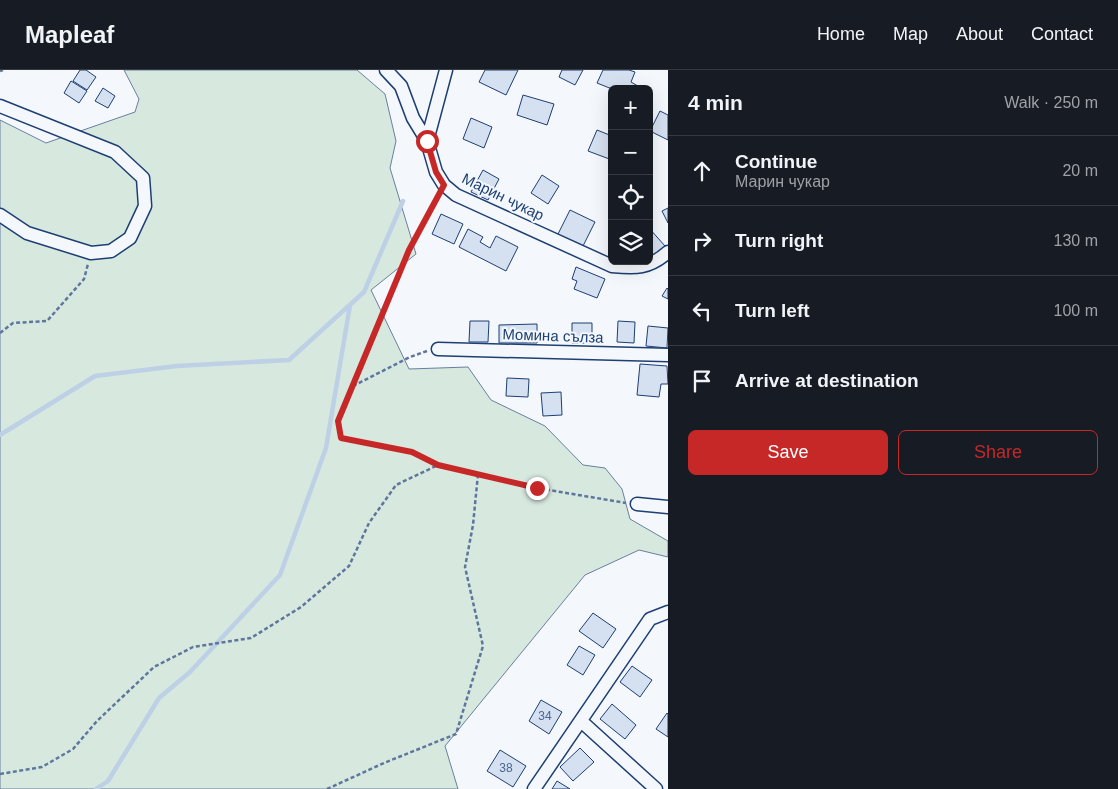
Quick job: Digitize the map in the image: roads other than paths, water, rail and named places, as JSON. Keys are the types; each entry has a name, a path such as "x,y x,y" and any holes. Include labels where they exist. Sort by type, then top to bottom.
{"street":[{"name":"Марин чукар","path":"386,70 401,86 413,118 427,141 436,172 444,185 456,195 612,266 638,268 659,260 668,252"},
{"path":"427,141 446,70"},
{"path":"0,106 115,152 142,178 146,206 130,238 112,251 91,253 27,234 0,215"},
{"name":"Момина сълза","path":"438,349 668,355"},
{"path":"637,504 668,507"},
{"path":"534,789 650,619 668,612"},
{"path":"581,721 656,789"}],"waterway":[{"path":"0,435 95,376 177,366 289,360 364,292 403,201"},
{"path":"96,789 108,781 159,698 190,672 280,575 326,448 350,305"}]}
